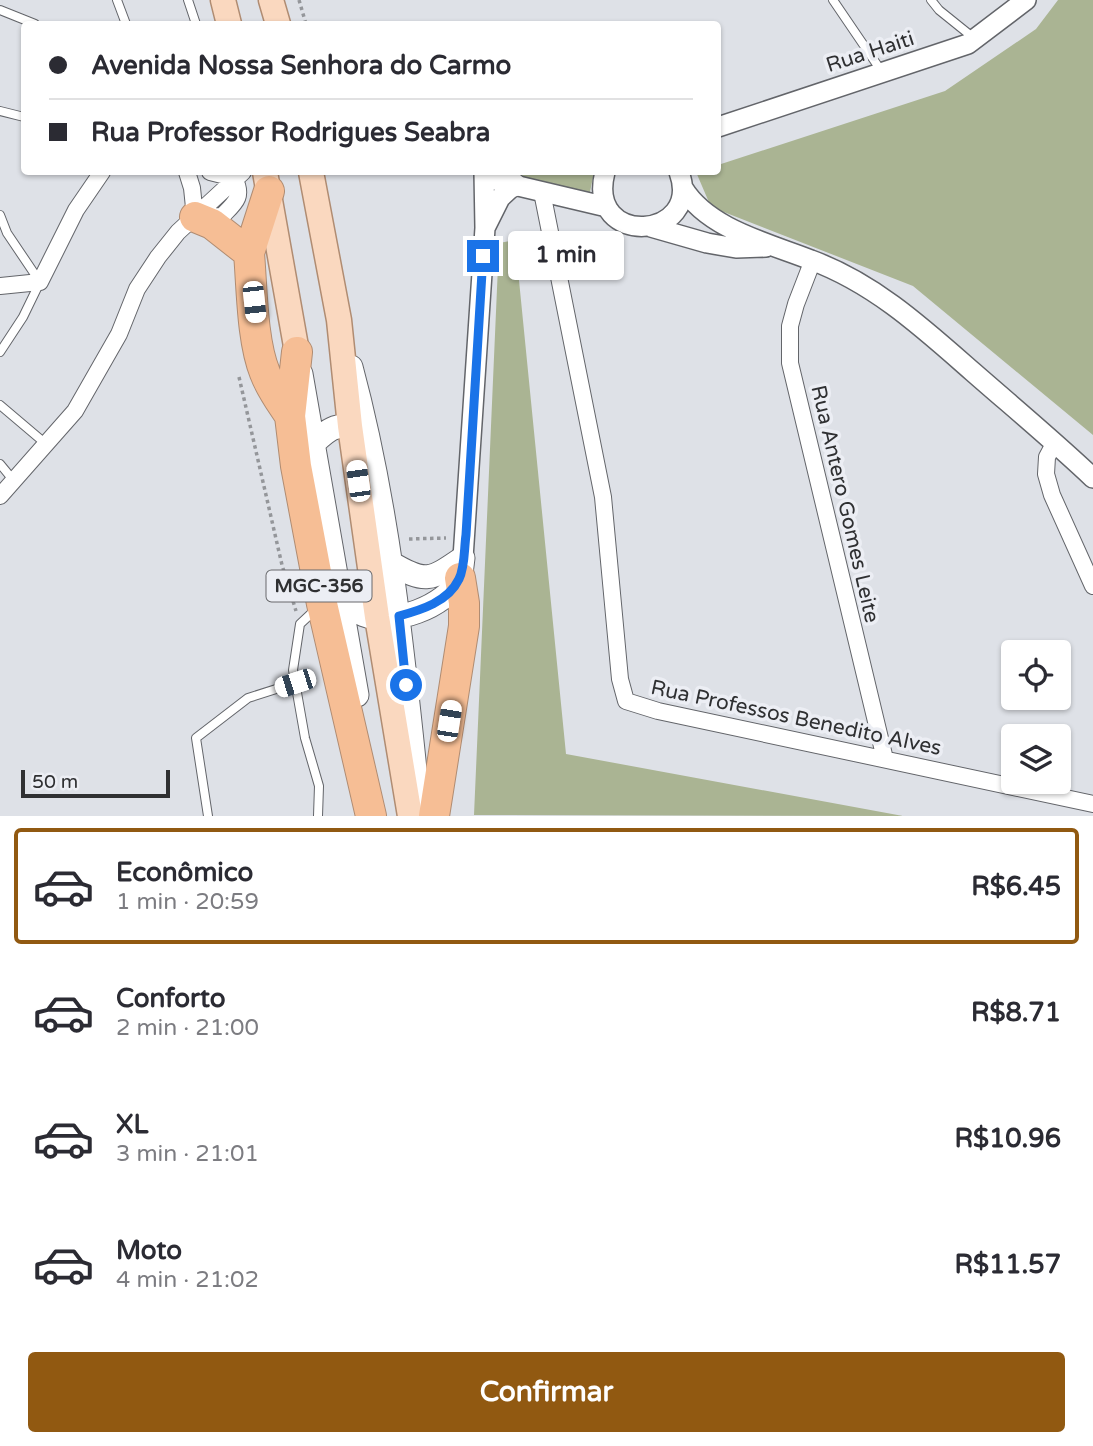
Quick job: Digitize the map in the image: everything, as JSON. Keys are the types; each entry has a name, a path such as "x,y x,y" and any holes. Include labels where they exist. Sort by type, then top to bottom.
{"highway":[{"path":"267,181 248,253 259,350 264,371 290,416"},
{"path":"195,217 212,224 248,253"},
{"name":"MGC-356","path":"297,352 290,416 296,466 329,593 374,816"},
{"path":"434,816 464,626 461,568"}],"main road":[{"path":"223,0 228,21"},
{"path":"271,0 277,21"},
{"name":"MGC-356","path":"312,175 360,430 419,816"},
{"path":"491,175 514,185"},
{"name":"MGC-356","path":"267,181 313,444 329,593"},
{"path":"313,444 325,432 338,426 360,430"},
{"name":"MGC-356","path":"360,430 391,563 388,617 410,816"},
{"path":"391,563 422,578 461,568"},
{"path":"329,593 362,614 388,617 437,602 450,591 461,568"}],"street":[{"name":"Rua Haiti","path":"721,126 968,44 1026,0"},
{"path":"0,286 40,282 76,210 100,175"},
{"path":"188,175 195,217"},
{"path":"0,496 75,411 119,334 137,289 178,232 195,217 222,216 238,198 239,175"},
{"path":"461,568 485,228 486,175"},
{"path":"605,175 603,195 607,207 626,225 652,227 736,248 774,247"},
{"path":"652,227 674,213 680,201 681,180"},
{"path":"681,180 697,208 714,219 774,247 813,260 890,302 1055,442 1093,478"},
{"path":"485,228 500,198 514,185 607,207"},
{"name":"Rua Professos Benedito Alves","path":"542,192 603,497 620,679 626,701 658,711 1093,804"},
{"name":"Rua Antero Gomes Leite","path":"813,260 790,326 790,363 885,759"},
{"path":"1055,442 1047,457 1046,474 1052,495 1093,586"}],"lane":[{"path":"117,0 125,21"},
{"path":"188,0 195,21"},
{"path":"833,0 882,72"},
{"path":"931,0 939,10 975,39"},
{"path":"0,10 28,21"},
{"path":"0,111 21,116"},
{"path":"0,215 7,233 40,282 23,317 0,352"},
{"path":"0,405 46,445"},
{"path":"0,464 14,482"},
{"path":"318,816 319,786 305,738 293,670 299,625 329,593"},
{"path":"208,816 196,738 248,698 295,683"}],"path":[{"path":"299,0 305,21"},
{"path":"237,373 282,565 299,625"},
{"path":"403,539 431,539"}],"green space":[{"path":"1058,0 1093,0 1093,435 913,286 711,207 697,175 721,175 721,164 945,91 1036,29"},
{"path":"500,175 593,175 589,197"},
{"path":"515,240 566,754 903,816 474,815 499,243"}],"route":[{"path":"406,685 399,616 437,602 460,578 466,535 483,256"}]}
